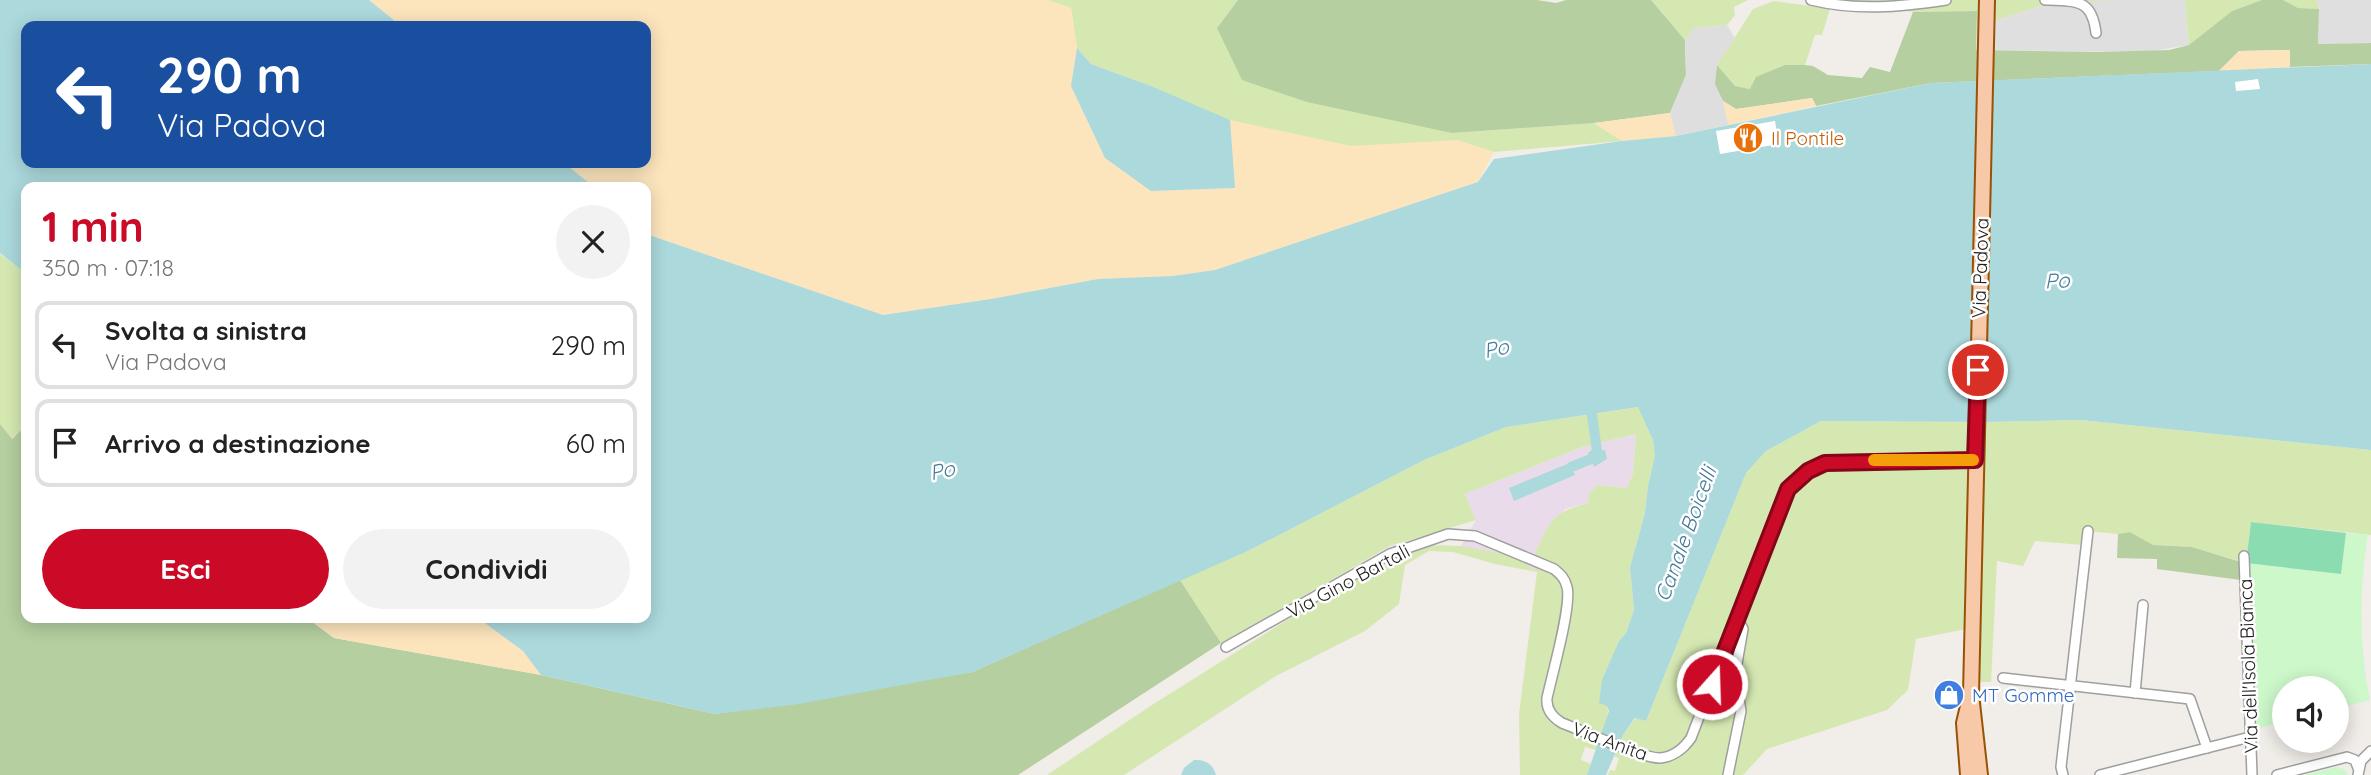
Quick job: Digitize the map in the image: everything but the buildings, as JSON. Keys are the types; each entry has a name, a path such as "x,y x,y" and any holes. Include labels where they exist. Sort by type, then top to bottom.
{"main road":[{"name":"Via Padova","path":"1980,775 1971,694 1986,5"},
{"name":"Via Padova","path":"1968,775 1964,723 1971,694"}],"street":[{"path":"1811,0 1861,8 1946,0"},
{"path":"2045,0 2089,6 2094,13 2095,33"},
{"name":"Via Anita","path":"1475,536 1561,574 1568,589 1547,704 1558,720 1653,758 1662,758 1686,745 1691,738 1784,496 1792,485 1808,471 1835,461 1975,460"},
{"path":"2063,775 2060,767 2088,531"},
{"name":"Via Gino Bartali","path":"1226,647 1390,554 1448,534 1475,536"},
{"name":"Via dell'Isola Bianca","path":"2244,556 2252,775"},
{"path":"2135,693 2143,605"},
{"path":"1728,775 1741,711 1735,675 1743,629 1737,617"},
{"path":"2003,678 2190,699 2207,748"},
{"path":"2100,775 2117,773 2250,737"},
{"path":"2358,771 2371,751"},
{"path":"2277,775 2347,757 2355,760 2358,771"}],"shaded area":[{"path":"2185,0 2189,45 2146,52 1976,50 1977,20 1994,21 2046,4"},
{"path":"2316,0 2371,0 2371,43 2318,44 2319,9"},
{"path":"1727,25 1735,38 1717,65 1715,84 1723,101 1728,125 1676,136 1670,113 1686,75 1685,40 1694,28"},
{"path":"1636,434 1633,473 1627,488 1598,485 1588,503 1565,509 1537,572 1461,546 1476,520 1465,494 1582,447"}],"green space":[{"path":"1047,0 1238,0 1217,28 1452,133 1594,123 1622,141 1494,152 1457,140 1383,214 1151,86 1091,64 1077,48 1071,8"},
{"path":"1238,0 1537,0 1556,3 1566,0 1651,0 1685,40 1686,75 1670,113 1594,123 1452,133 1307,102 1242,80 1217,28"},
{"path":"1651,0 1748,0 1734,7 1735,15 1727,25 1695,28 1685,40"},
{"path":"1830,0 2112,0 2046,4 1994,21 1977,20 1977,11 1913,12"},
{"path":"2185,0 2262,0 2232,11 2189,45"},
{"path":"2262,0 2283,0 2298,8 2319,9 2318,44 2371,43 2371,64 2290,67 2290,50 2239,51 2219,71 1931,83 1816,106 1812,98 1736,109 1723,101 1714,84 1717,65 1735,86 1750,89 1756,77 1785,65 1813,66 1828,75 1862,78 1870,67 1890,72 1913,12 1977,11 1976,50 2169,50 2189,45 2232,11"},
{"path":"2283,0 2316,0 2319,9 2298,8"},
{"path":"1774,1 1830,9 1822,35 1815,35 1805,65 1785,65 1751,89 1735,86 1717,65 1753,9"},
{"path":"0,254 21,270 21,430 11,439 0,424"},
{"path":"1639,407 1653,440 1655,455 1645,513 1630,567 1634,610 1626,633 1619,641 1605,728 1596,750 1585,747 1581,760 1591,764 1587,775 1520,775 1519,714 1537,572 1453,552 1429,551 1405,565 1399,604 1365,631 1276,676 1124,775 1047,775 1152,705 1346,583 1426,545 1461,546 1512,555 1536,571 1532,561 1546,529 1557,516 1588,503 1590,492 1598,485 1627,488 1633,473 1636,434 1582,447 1465,494 1476,520 1390,546 1221,643 1180,580 1248,551 1424,460 1506,427"},
{"path":"2081,420 2371,450 2371,535 2251,522 2246,563 2192,547 2153,545 2130,532 2118,534 2086,531 2083,545 2035,541 2023,566 1997,561 1991,682 1970,682 1981,626 1916,639 1908,690 1887,710 1767,749 1743,775 1608,775 1610,770 1615,771 1619,758 1614,756 1623,735 1636,718 1646,721 1746,473 1766,451 1821,421"},
{"path":"0,424 12,439 21,430 21,623 314,623 334,638 541,675 715,714 972,672 1180,580 1221,643 1018,775 0,775"},
{"path":"2251,522 2346,533 2341,574 2246,563"},
{"path":"2130,532 2153,545 2192,547 2241,562 2241,580 2157,569 2157,559 2117,558 2118,534"},
{"path":"2346,533 2368,535 2362,618 2370,700 2349,706 2349,676 2272,676 2272,725 2249,730 2246,563 2341,574"},
{"path":"2338,767 2348,775 2304,775"}],"sand":[{"path":"369,0 1047,0 1071,8 1077,48 1071,86 1105,158 1151,191 1234,188 1230,120 1351,146 1457,140 1494,152 1478,182 1215,270 1173,276 1098,279 883,315 652,236 651,182 588,182 570,168 651,168 651,21 395,21"},
{"path":"2290,50 2290,67 2219,71 2239,51"},
{"path":"1812,98 1816,106 1728,125 1723,101 1736,109"},
{"path":"1670,113 1676,136 1622,141 1594,123"},
{"path":"314,623 485,623 523,651 541,675 334,638"}],"water":[{"path":"0,0 369,0 395,21 21,21 21,168 570,168 588,182 21,182 21,270 0,253"},
{"path":"1077,48 1091,64 1230,120 1235,188 1151,191 1105,158 1071,86"},
{"path":"2371,64 2371,450 2081,420 1821,421 1766,451 1746,473 1646,721 1635,718 1623,735 1606,775 1587,775 1609,711 1607,706 1599,703 1602,680 1619,641 1626,633 1634,610 1630,567 1645,513 1655,455 1653,440 1638,407 1506,427 1424,460 1248,551 972,672 799,704 715,714 541,675 523,651 485,623 651,623 651,235 883,315 1098,279 1173,276 1215,270 1478,182 1494,159 1676,136 1931,83"},
{"path":"1605,450 1607,459 1594,467 1588,452"},
{"path":"1570,463 1575,475 1514,501 1509,488"},
{"path":"1194,760 1208,763 1216,775 1181,775 1184,768"}],"pier":[{"path":"2258,79 2260,89 2236,91 2235,82"},
{"path":"1775,121 1779,144 1720,154 1716,131"}],"waterway":[{"path":"1571,467 1591,459 1597,451 1590,401"}],"slow traffic":[{"path":"1874,460 1973,460"}],"place":[{"name":"Il Pontile","path":"1748,138"},
{"name":"MT Gomme","path":"1949,695"}],"route":[{"path":"1712,684 1788,489 1816,466 1835,461 1975,460 1978,370"}],"water label":[{"name":"Po","path":"2057,280"},
{"name":"Po","path":"1496,348"},
{"name":"Po","path":"942,470"},
{"name":"Canale Boicelli","path":"1685,534"}]}
